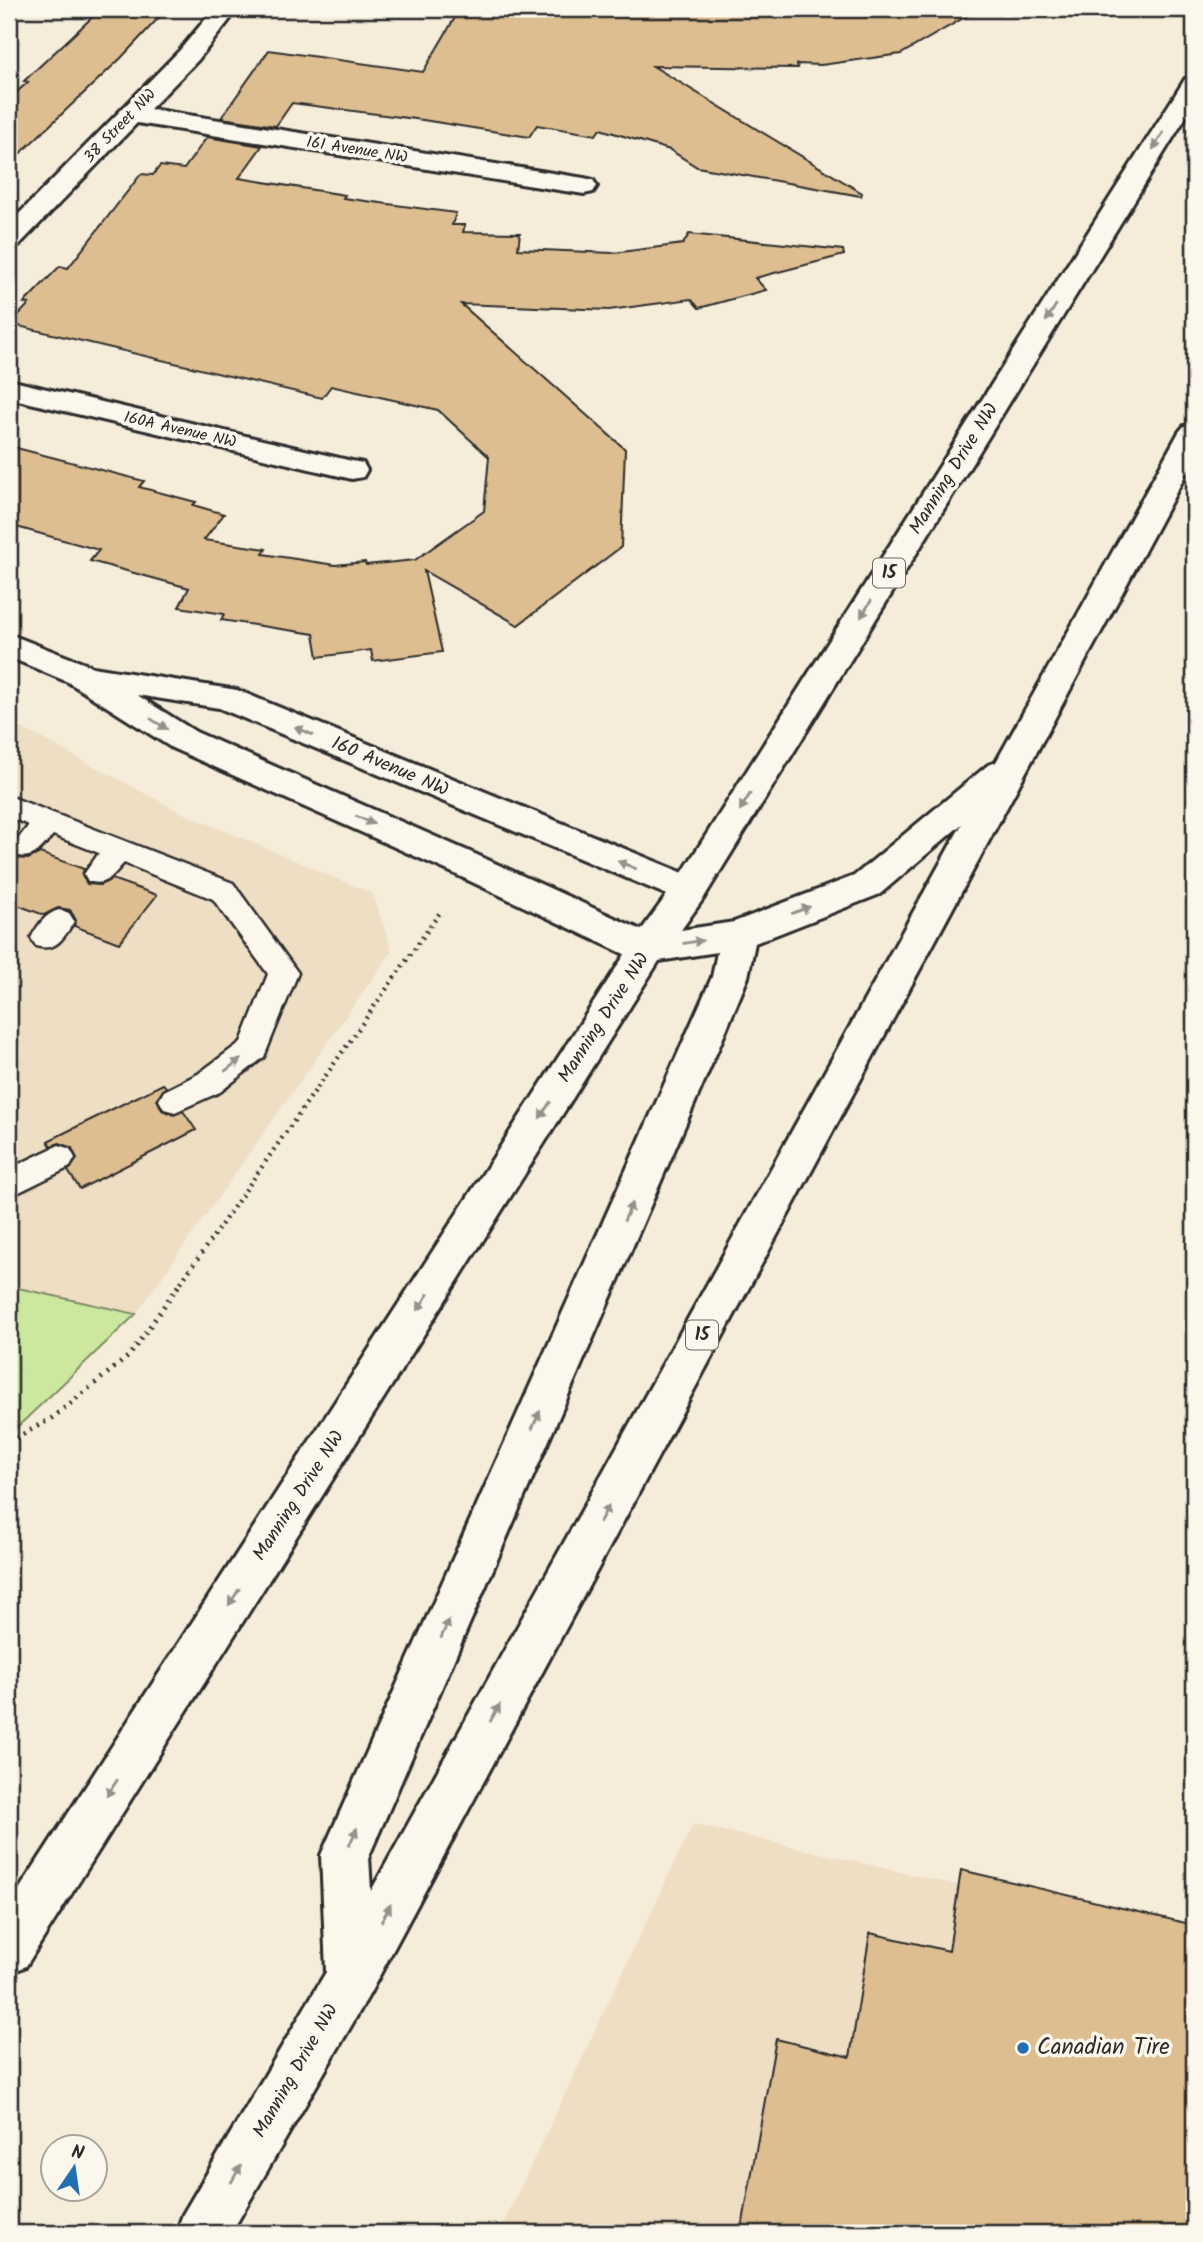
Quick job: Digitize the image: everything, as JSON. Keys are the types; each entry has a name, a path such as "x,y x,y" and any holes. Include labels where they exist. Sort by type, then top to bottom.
{"main road":[{"name":"38 Street NW","path":"9,239 189,55 226,9"},
{"name":"Manning Drive NW","path":"9,1949 648,949 690,890 1194,83"},
{"name":"161 Avenue NW","path":"131,114 584,186"},
{"name":"160A Avenue NW","path":"9,389 352,470"},
{"name":"Manning Drive NW","path":"202,2233 351,1977 1194,432"},
{"name":"160 Avenue NW","path":"9,645 80,674 184,740 465,864 648,949"},
{"name":"160 Avenue NW","path":"80,674 225,698 690,890"},
{"path":"648,949 738,935 867,885 1016,761"},
{"path":"690,890 738,935"},
{"path":"351,1977 345,1855 709,1027 730,977 738,935"}],"lane":[{"path":"9,806 223,891 283,973 253,1049 209,1083 174,1100"},
{"path":"25,848 48,822"},
{"path":"97,874 118,850"},
{"path":"9,1184 59,1158"}],"path":[{"path":"9,1442 52,1419 130,1356 442,911"}],"shaded area":[{"path":"9,721 176,810 373,894 392,951 136,1314 9,1286"},
{"path":"693,1824 1194,1940 1194,2233 499,2233"}],"green space":[{"path":"9,1286 136,1314 9,1435"}],"building":[{"path":"101,9 167,9 121,58 9,164 9,99 28,82 24,81"},
{"path":"460,9 979,9 901,54 821,65 797,64 798,68 653,66 862,193 861,196 697,167 670,150 600,129 596,135 537,125 529,137 292,103 276,126 221,118 269,50 423,72"},
{"path":"207,137 262,146 239,178 345,195 343,198 456,213 452,225 465,225 463,232 520,233 518,249 613,253 683,244 689,234 843,250 844,255 755,278 766,290 699,308 691,299 609,310 461,304 625,449 621,547 518,625 424,571 442,652 373,661 371,650 318,657 314,634 221,620 224,614 179,607 189,588 90,561 99,550 9,525 9,446 144,481 139,487 196,502 193,505 224,514 204,540 266,549 263,554 335,565 415,560 484,511 489,457 438,410 331,386 322,398 10,324 29,304 24,303 60,266 68,268 141,174 153,175 160,166 184,169"},
{"path":"9,849 14,858 28,859 40,853 84,869 82,875 87,884 100,885 112,879 157,895 119,943 74,926 76,920 70,910 58,908 44,915 9,902"},
{"path":"163,1084 166,1087 157,1099 162,1110 174,1115 183,1111 196,1130 80,1189 68,1171 77,1159 72,1148 60,1143 51,1146 48,1141"},
{"name":"Canadian Tire","path":"961,1870 1194,1925 1194,2233 741,2233 776,2039 850,2057 870,1933 949,1951"}],"place":[{"name":"Canadian Tire","path":"1023,2048"}]}
